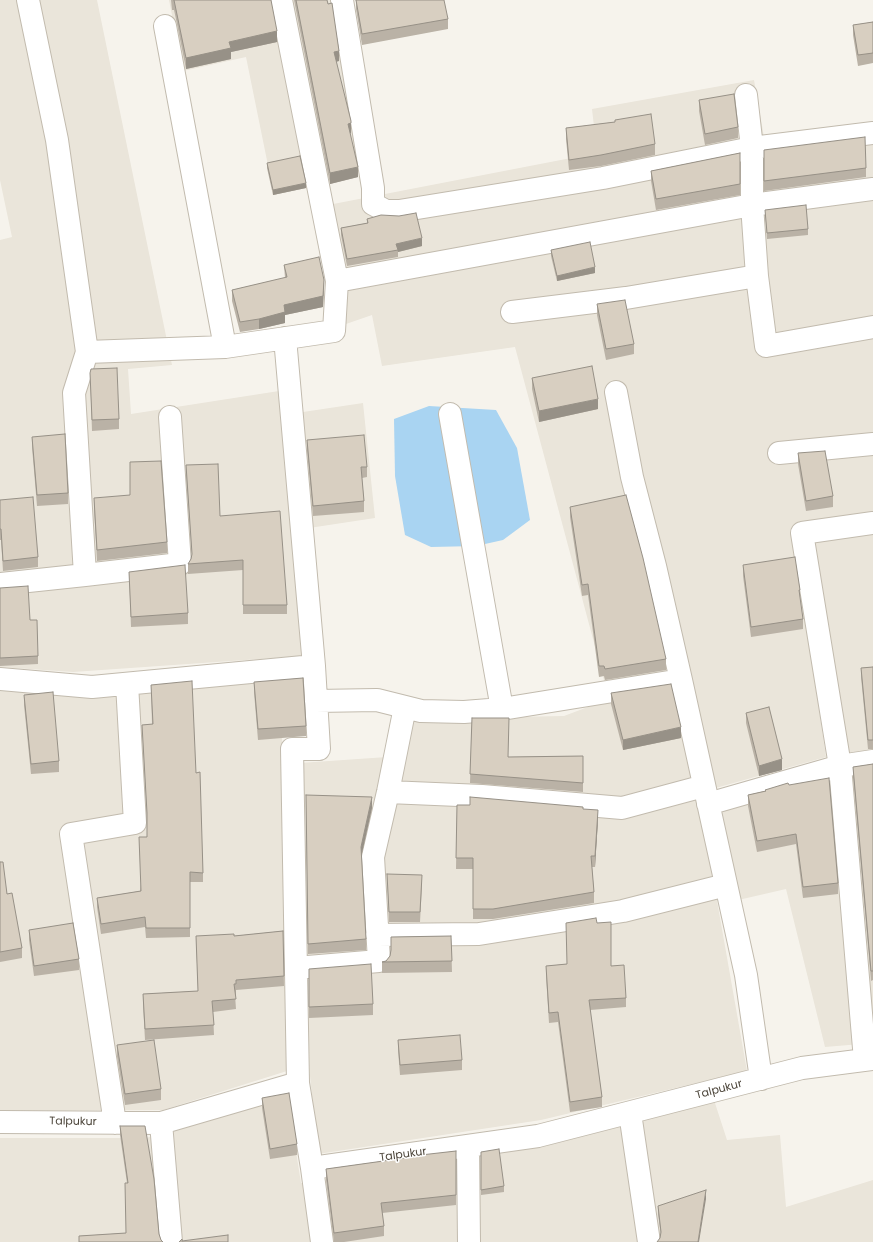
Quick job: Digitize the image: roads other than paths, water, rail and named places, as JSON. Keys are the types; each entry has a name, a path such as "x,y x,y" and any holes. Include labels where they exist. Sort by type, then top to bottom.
{"street":[{"path":"28,0 56,140 87,352 74,393 85,575"},
{"path":"87,352 225,346 334,331 337,281 281,0"},
{"path":"342,0 373,188 373,204 386,211 603,178 752,148 873,133"},
{"path":"165,26 225,346"},
{"path":"746,94 752,148 752,205 757,276 766,346 873,328"},
{"path":"337,281 752,205 873,189"},
{"path":"512,312 626,298 757,276"},
{"path":"285,338 314,666 318,749 292,750 298,1083 322,1242"},
{"path":"616,392 632,478 681,680 746,975 761,1079"},
{"path":"450,414 502,709"},
{"path":"0,584 180,564 170,417"},
{"path":"779,454 873,444"},
{"path":"869,1059 840,766 802,533 873,523"},
{"path":"0,679 92,687 314,666"},
{"path":"316,701 377,700 421,711 464,712 502,709 681,680"},
{"path":"115,1123 71,834 135,823 127,684"},
{"path":"296,968 379,961 373,857 405,707"},
{"path":"388,792 482,796 622,808 706,795 840,766 873,761"},
{"path":"377,935 479,934 623,911 726,885"},
{"name":"Talpukur","path":"312,1168 538,1136 802,1068 869,1059"},
{"name":"Talpukur","path":"0,1122 161,1124 298,1083"},
{"path":"630,1113 648,1242"},
{"path":"161,1124 171,1242"},
{"path":"468,1146 470,1242"}],"water":[{"path":"429,406 496,410 517,448 530,520 503,540 476,546 431,547 405,535 395,476 394,419"}]}
